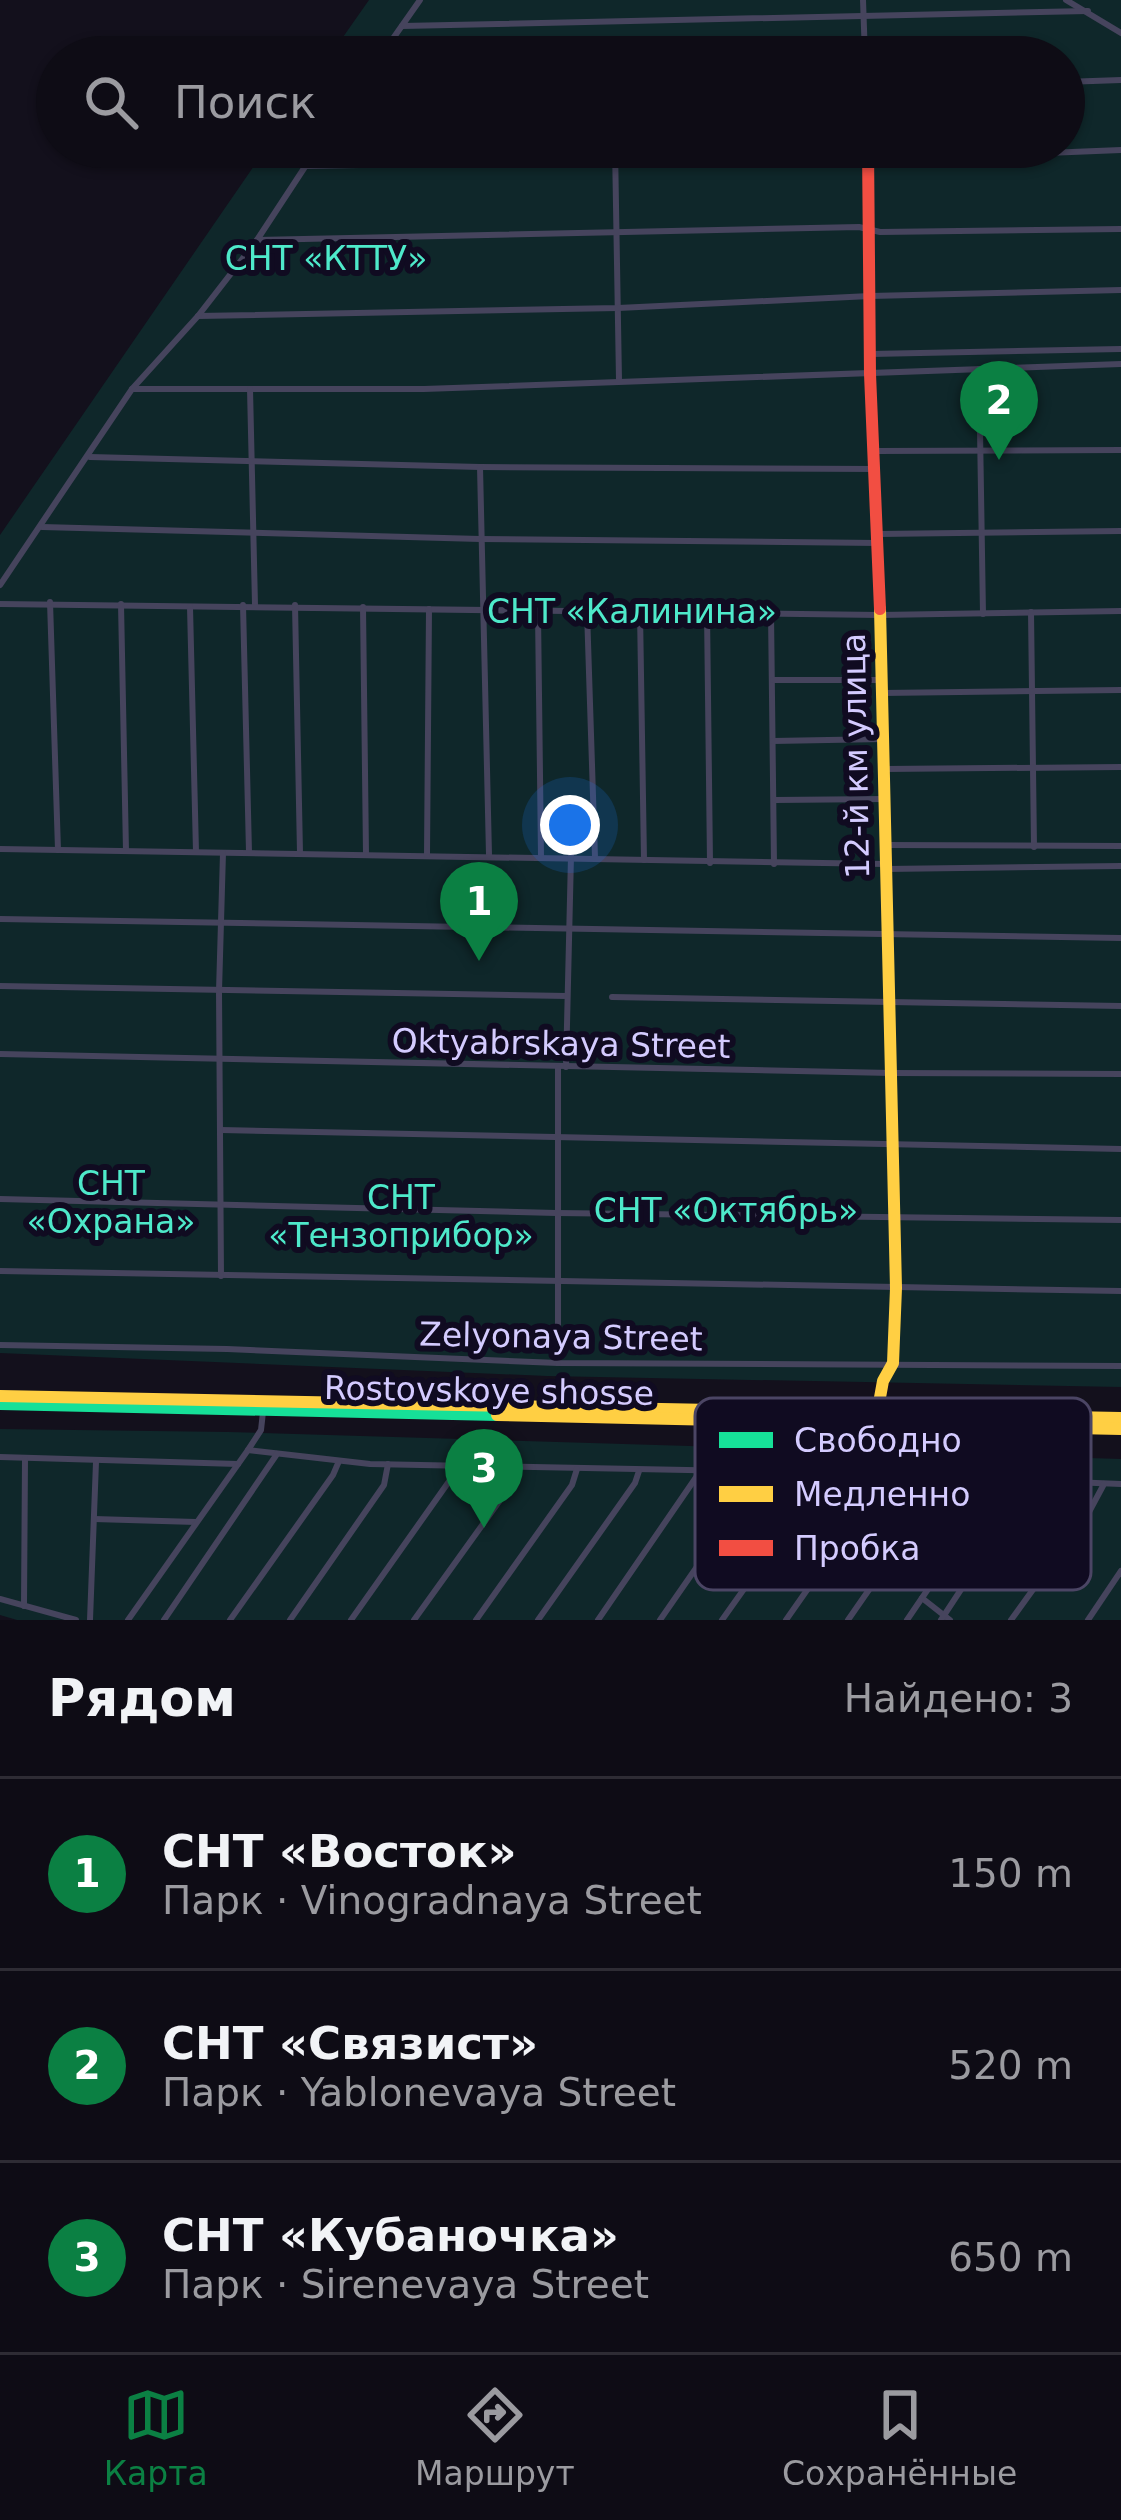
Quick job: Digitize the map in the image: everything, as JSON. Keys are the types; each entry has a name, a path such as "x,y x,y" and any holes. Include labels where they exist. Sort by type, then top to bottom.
{"main road":[{"name":"12-й км улица","path":"868,168 896,1288 893,1364 880,1398"},
{"name":"Rostovskoye shosse","path":"0,1400 695,1416"},
{"name":"Rostovskoye shosse","path":"1091,1418 1121,1418"},
{"name":"Rostovskoye shosse","path":"1091,1428 1121,1429"}],"street":[{"path":"395,36 420,0"},
{"path":"863,0 864,36"},
{"path":"1066,0 1121,33"},
{"path":"402,26 1088,11"},
{"path":"1085,81 1121,80"},
{"path":"1085,151 1121,150"},
{"path":"0,584 43,527 132,389 198,316 257,240 304,168"},
{"path":"615,168 619,380"},
{"path":"257,240 869,229 1121,230"},
{"path":"198,316 618,308 1121,290"},
{"path":"871,354 1121,349"},
{"path":"132,389 424,389 1121,364"},
{"path":"979,369 983,614"},
{"path":"250,389 255,605"},
{"path":"876,451 1121,450"},
{"path":"90,457 480,467 877,469"},
{"path":"480,467 489,855"},
{"path":"43,527 480,539 878,538 1121,531"},
{"path":"50,602 58,850"},
{"path":"0,604 880,615 1121,611"},
{"path":"121,604 127,851"},
{"path":"244,605 249,852"},
{"path":"295,605 300,853"},
{"path":"190,607 196,852"},
{"path":"363,607 365,854"},
{"path":"427,855 429,609"},
{"path":"538,611 541,856"},
{"path":"587,611 595,857"},
{"path":"640,611 644,860"},
{"path":"707,612 710,863"},
{"path":"1031,612 1034,848"},
{"path":"772,613 774,864"},
{"path":"773,680 1033,692 1121,690"},
{"path":"772,741 883,739"},
{"path":"883,769 1121,767"},
{"path":"775,800 884,799"},
{"path":"886,845 1121,846"},
{"path":"0,849 1121,866"},
{"path":"221,1276 219,922 223,852"},
{"path":"558,1364 558,1139 572,856"},
{"path":"0,919 1121,938"},
{"path":"0,986 567,996"},
{"path":"612,997 1121,1006"},
{"name":"Oktyabrskaya Street","path":"0,1054 1121,1074"},
{"path":"221,1130 1121,1149"},
{"path":"0,1199 1121,1220"},
{"path":"0,1271 1121,1291"},
{"name":"Zelyonaya Street","path":"0,1345 227,1349 558,1364 1121,1366"},
{"path":"144,1620 130,1617 261,1430 261,1408"},
{"path":"248,1450 388,1464 695,1472"},
{"path":"164,1620 277,1454"},
{"path":"0,1457 238,1464"},
{"path":"24,1606 25,1459"},
{"path":"90,1620 96,1460"},
{"path":"230,1620 339,1460"},
{"path":"290,1620 384,1485 388,1464"},
{"path":"351,1620 456,1465"},
{"path":"414,1620 511,1485 517,1467"},
{"path":"476,1620 572,1485 577,1469"},
{"path":"538,1620 639,1471"},
{"path":"598,1620 695,1478"},
{"path":"1091,1483 1121,1484"},
{"path":"1091,1508 1104,1484"},
{"path":"94,1519 196,1522"},
{"path":"661,1620 695,1571"},
{"path":"1088,1620 1121,1571"},
{"path":"722,1620 743,1590"},
{"path":"785,1620 806,1590"},
{"path":"848,1620 870,1590"},
{"path":"907,1620 928,1590"},
{"path":"922,1598 945,1618 963,1590"},
{"path":"1012,1620 1033,1590"},
{"path":"0,1599 76,1620"}],"green space":[{"path":"369,0 1121,0 1121,1387 547,1376 0,1353 0,535 253,168 1085,168 1085,36 344,36"},
{"path":"0,1429 695,1446 695,1590 1091,1590 1091,1458 1121,1459 1121,1620 17,1620 0,1615"}],"traffic: fast":[{"path":"0,1404 497,1415"}],"traffic: slow":[{"path":"880,609 896,1288 893,1363 880,1398"},
{"path":"0,1396 695,1410"},
{"path":"497,1415 695,1419"},
{"path":"1091,1417 1121,1418"},
{"path":"1091,1428 1121,1429"}],"traffic: jam":[{"path":"868,168 870,374 880,609"}],"place":[{"name":"СНТ «Связист»","path":"999,460"},
{"name":"СНТ «Восток»","path":"479,961"},
{"name":"СНТ «Кубаночка»","path":"484,1528"}],"park label":[{"name":"СНТ «КТТУ»","path":"326,258"},
{"name":"СНТ «Калинина»","path":"632,611"},
{"name":"СНТ «Охрана»","path":"111,1202"},
{"name":"СНТ «Октябрь»","path":"726,1210"},
{"name":"СНТ «Тензоприбор»","path":"401,1216"}]}
